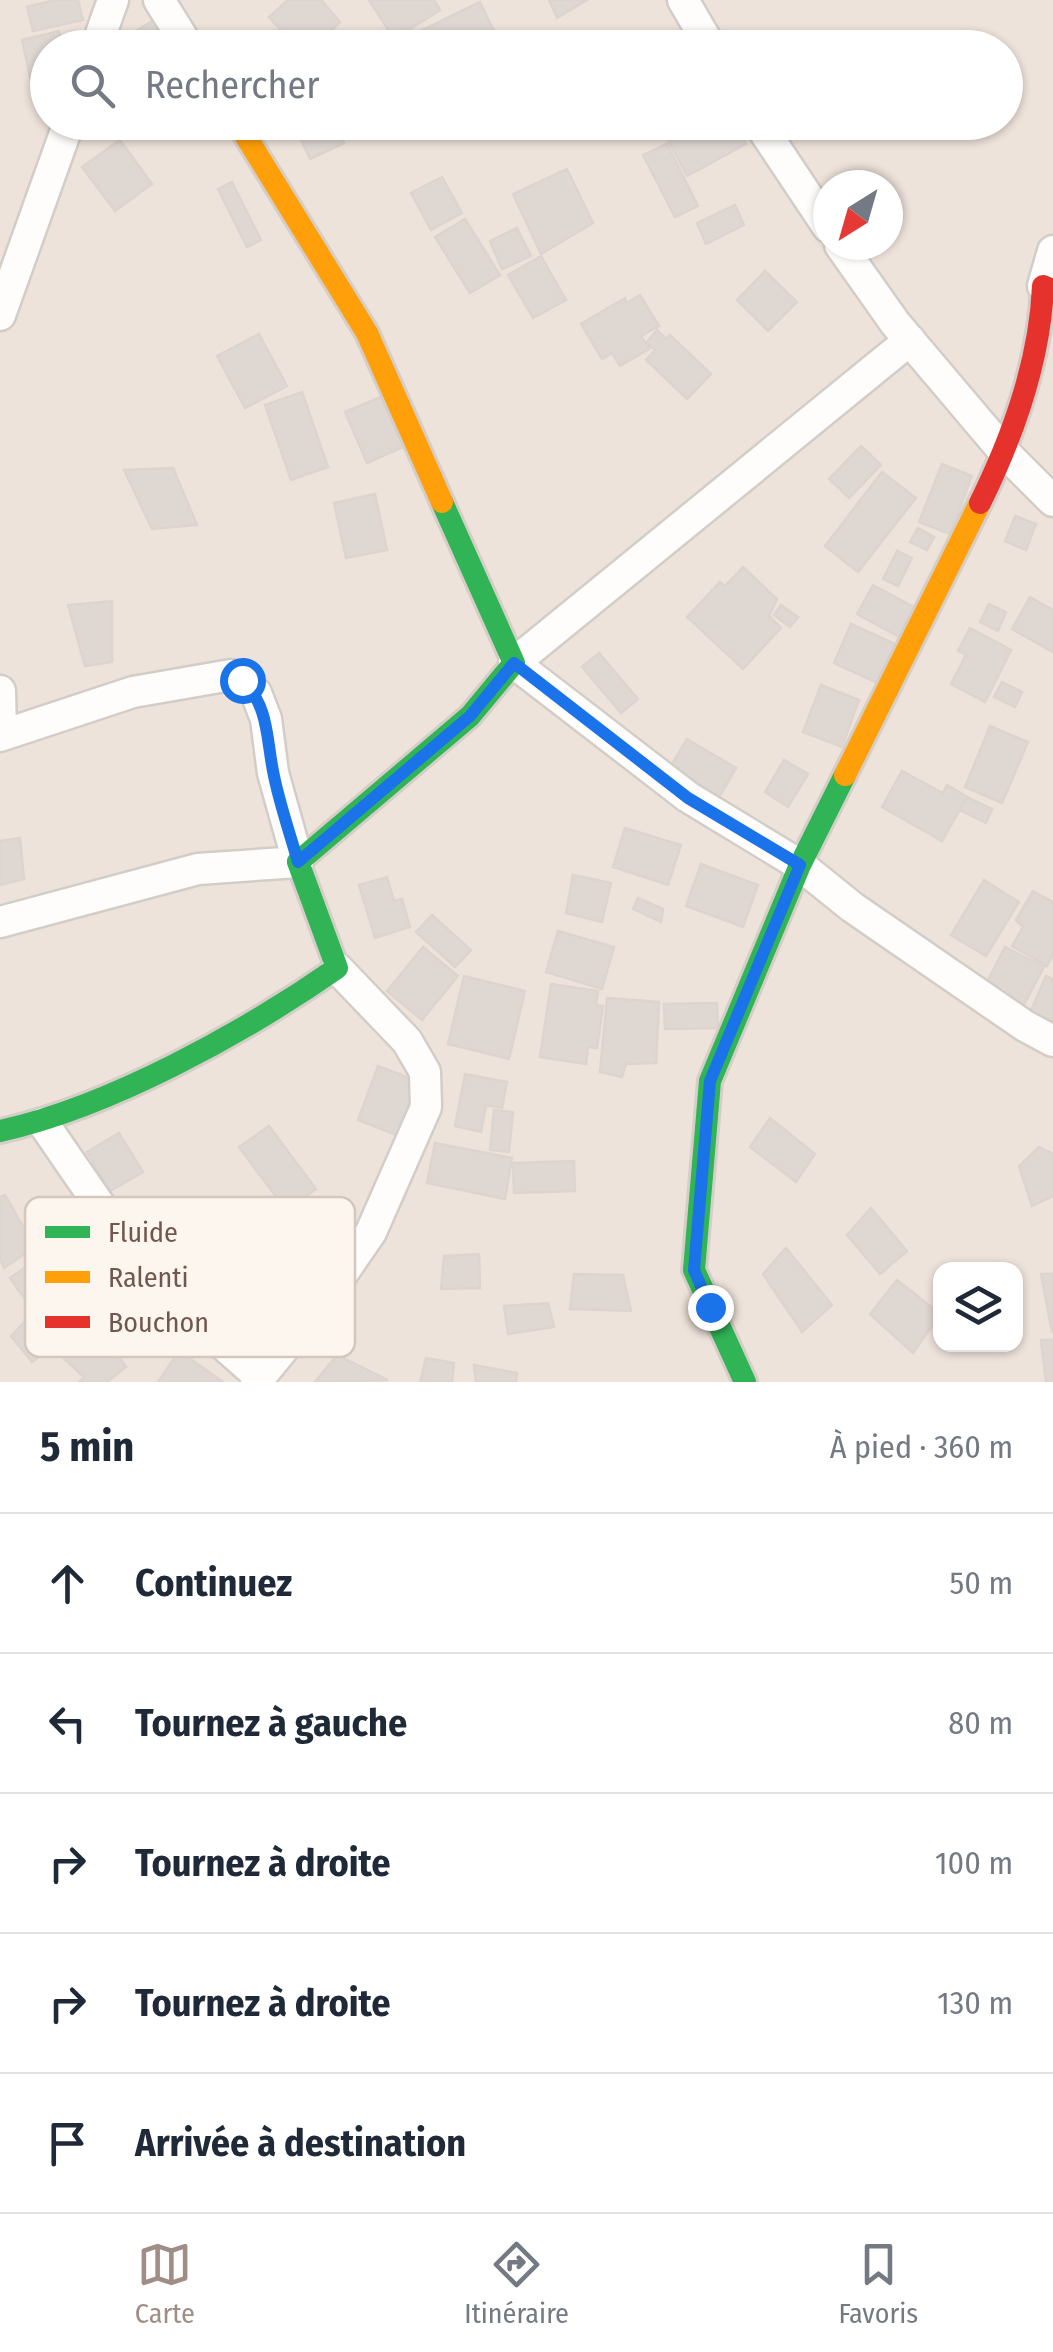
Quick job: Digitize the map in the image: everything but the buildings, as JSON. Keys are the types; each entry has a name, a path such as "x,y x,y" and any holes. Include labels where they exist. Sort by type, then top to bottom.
{"street":[{"path":"102,30 113,0"},
{"path":"159,0 178,30"},
{"path":"683,0 700,30"},
{"path":"0,315 63,140"},
{"path":"248,140 367,333 514,663 688,798 800,865 867,918 1024,1026 1053,1041"},
{"path":"770,140 813,204"},
{"path":"745,1382 694,1270 710,1081 800,865 1005,453 1041,330 1053,251"},
{"path":"851,260 910,340 1005,453 1053,501"},
{"path":"0,922 198,868 298,862 470,716 514,663 910,340"},
{"path":"0,691 1,735 133,692 231,675 256,694 266,720 273,773 298,862 336,968 406,1042 425,1072 426,1107 371,1232 355,1255"},
{"path":"0,1132 43,1123 278,1011 336,968"},
{"path":"43,1123 94,1197"},
{"path":"234,1357 258,1379 276,1357"}],"shaded area":[{"path":"0,0 1053,0 1053,1382 0,1382"}],"traffic: fast":[{"path":"0,1131 42,1120 131,1086 261,1017 337,968 298,862 470,716 514,663 442,502"},
{"path":"745,1382 694,1270 710,1081 800,865 845,775"}],"traffic: slow":[{"path":"248,140 367,333 442,502"},
{"path":"845,775 980,503"}],"traffic: jam":[{"path":"980,503 1023,398 1037,342 1043,286 1053,290"}],"route":[{"path":"242,680 256,694 266,720 273,773 298,862 470,716 514,663 688,798 800,865 710,1081 694,1270 710,1307"}]}
